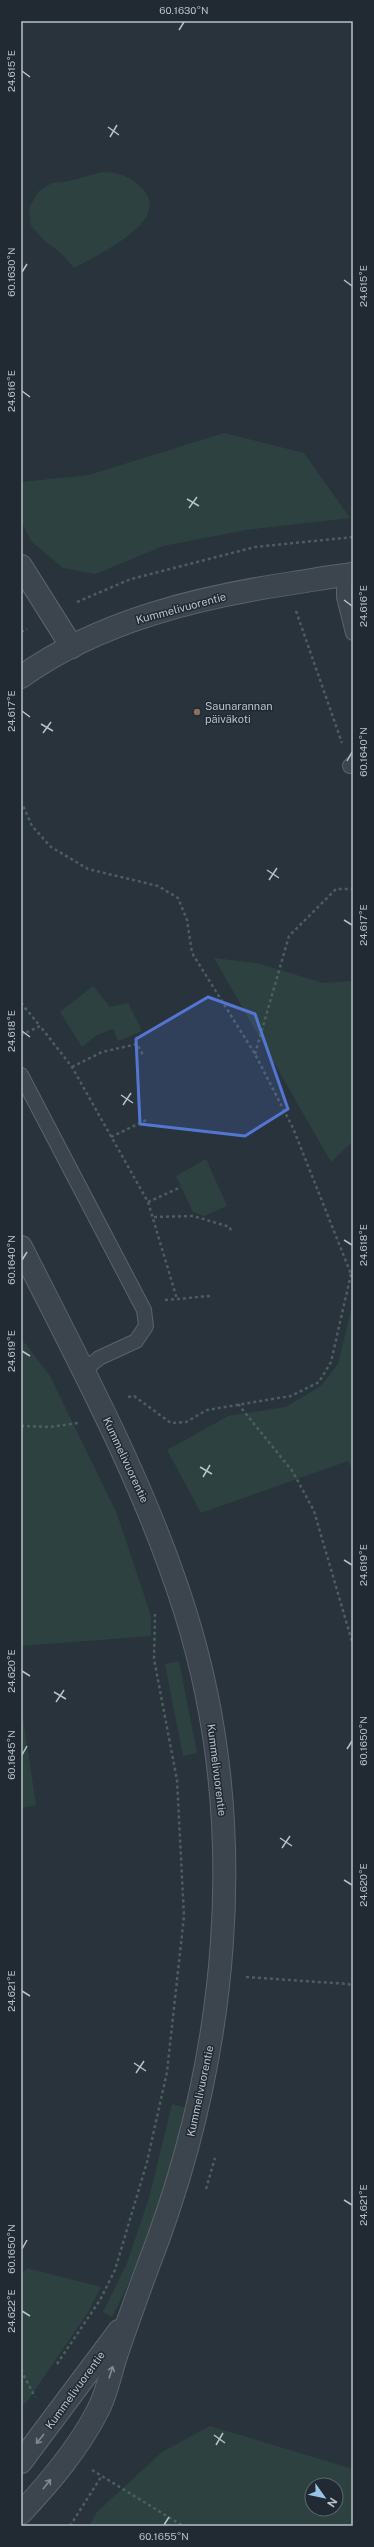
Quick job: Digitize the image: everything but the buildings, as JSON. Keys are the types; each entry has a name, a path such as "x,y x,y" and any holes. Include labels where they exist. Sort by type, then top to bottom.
{"street":[{"path":"21,566 72,647"},
{"name":"Kummelivuorentie","path":"21,677 72,647 117,626 188,604 258,588 348,574"},
{"name":"Kummelivuorentie","path":"21,1247 84,1371 145,1499 186,1613 208,1703 223,1809 226,1905 216,2007 193,2128 169,2215 129,2317 99,2409 70,2455 46,2486 21,2513"},
{"name":"Kummelivuorentie","path":"21,2462 129,2317"}],"lane":[{"path":"348,574 344,597 353,633"},
{"path":"21,1075 144,1310 146,1326 136,1341 99,1358 84,1371"}],"path":[{"path":"50,614 131,579 254,547 353,537"},
{"path":"293,603 351,764"},
{"path":"21,801 32,826 51,847 88,869 158,886 178,898 187,920 192,953 255,1054 292,1128 352,1275 331,1362 319,1382 291,1396 237,1403 208,1410 186,1422 171,1423 134,1396 121,1400"},
{"path":"255,1054 289,936 336,888 353,889"},
{"path":"21,1003 72,1067 148,1202 154,1217 177,1299"},
{"path":"21,1035 40,1026"},
{"path":"72,1067 102,1052 137,1044 144,1057"},
{"path":"111,1137 146,1120"},
{"path":"148,1202 181,1187"},
{"path":"154,1217 193,1216 230,1227 231,1233"},
{"path":"162,1301 210,1296"},
{"path":"237,1403 293,1472 314,1511 353,1645"},
{"path":"21,1426 50,1427 78,1422"},
{"path":"55,2366 100,2300 115,2270 147,2162 167,2072 184,1916 177,1780 154,1659 156,1631 152,1607"},
{"path":"243,1977 348,1984 353,1986"},
{"path":"21,2370 35,2397"},
{"path":"30,2404 39,2391"},
{"path":"87,2467 183,2526"},
{"path":"70,2526 101,2477"}],"highlighted area":[{"path":"208,997 255,1014 288,1109 245,1136 140,1124 136,1039"}],"green space":[{"path":"102,172 114,173 129,178 143,189 150,201 148,214 140,225 128,236 74,268 62,254 44,240 31,226 29,208 39,191 52,183 69,181"},
{"path":"224,433 304,453 350,518 246,530 163,546 96,574 63,568 31,541 21,521 21,482 89,475"},
{"path":"214,958 257,963 323,983 353,981 353,1141 331,1162"},
{"path":"93,986 110,1007 128,1003 142,1031 118,1041 113,1029 97,1035 82,1047 60,1012"},
{"path":"206,1159 227,1206 204,1216 193,1212 176,1176"},
{"path":"353,1301 353,1471 348,1461 201,1513 167,1450 228,1416 286,1407 321,1386 338,1364"},
{"path":"21,1338 50,1376 117,1514 151,1616 151,1636 21,1646"},
{"path":"179,1661 197,1753 183,1756 165,1664"},
{"path":"21,1705 36,1805 21,1808"},
{"path":"172,2104 186,2108 171,2162 146,2241 136,2267 112,2317 103,2312 127,2263 149,2198"},
{"path":"27,2268 101,2287 87,2314 26,2403 21,2406 21,2275"},
{"path":"210,2426 353,2469 353,2526 89,2526 97,2512 162,2452"}],"place":[{"name":"Saunarannan päiväkoti","path":"197,712"}]}
